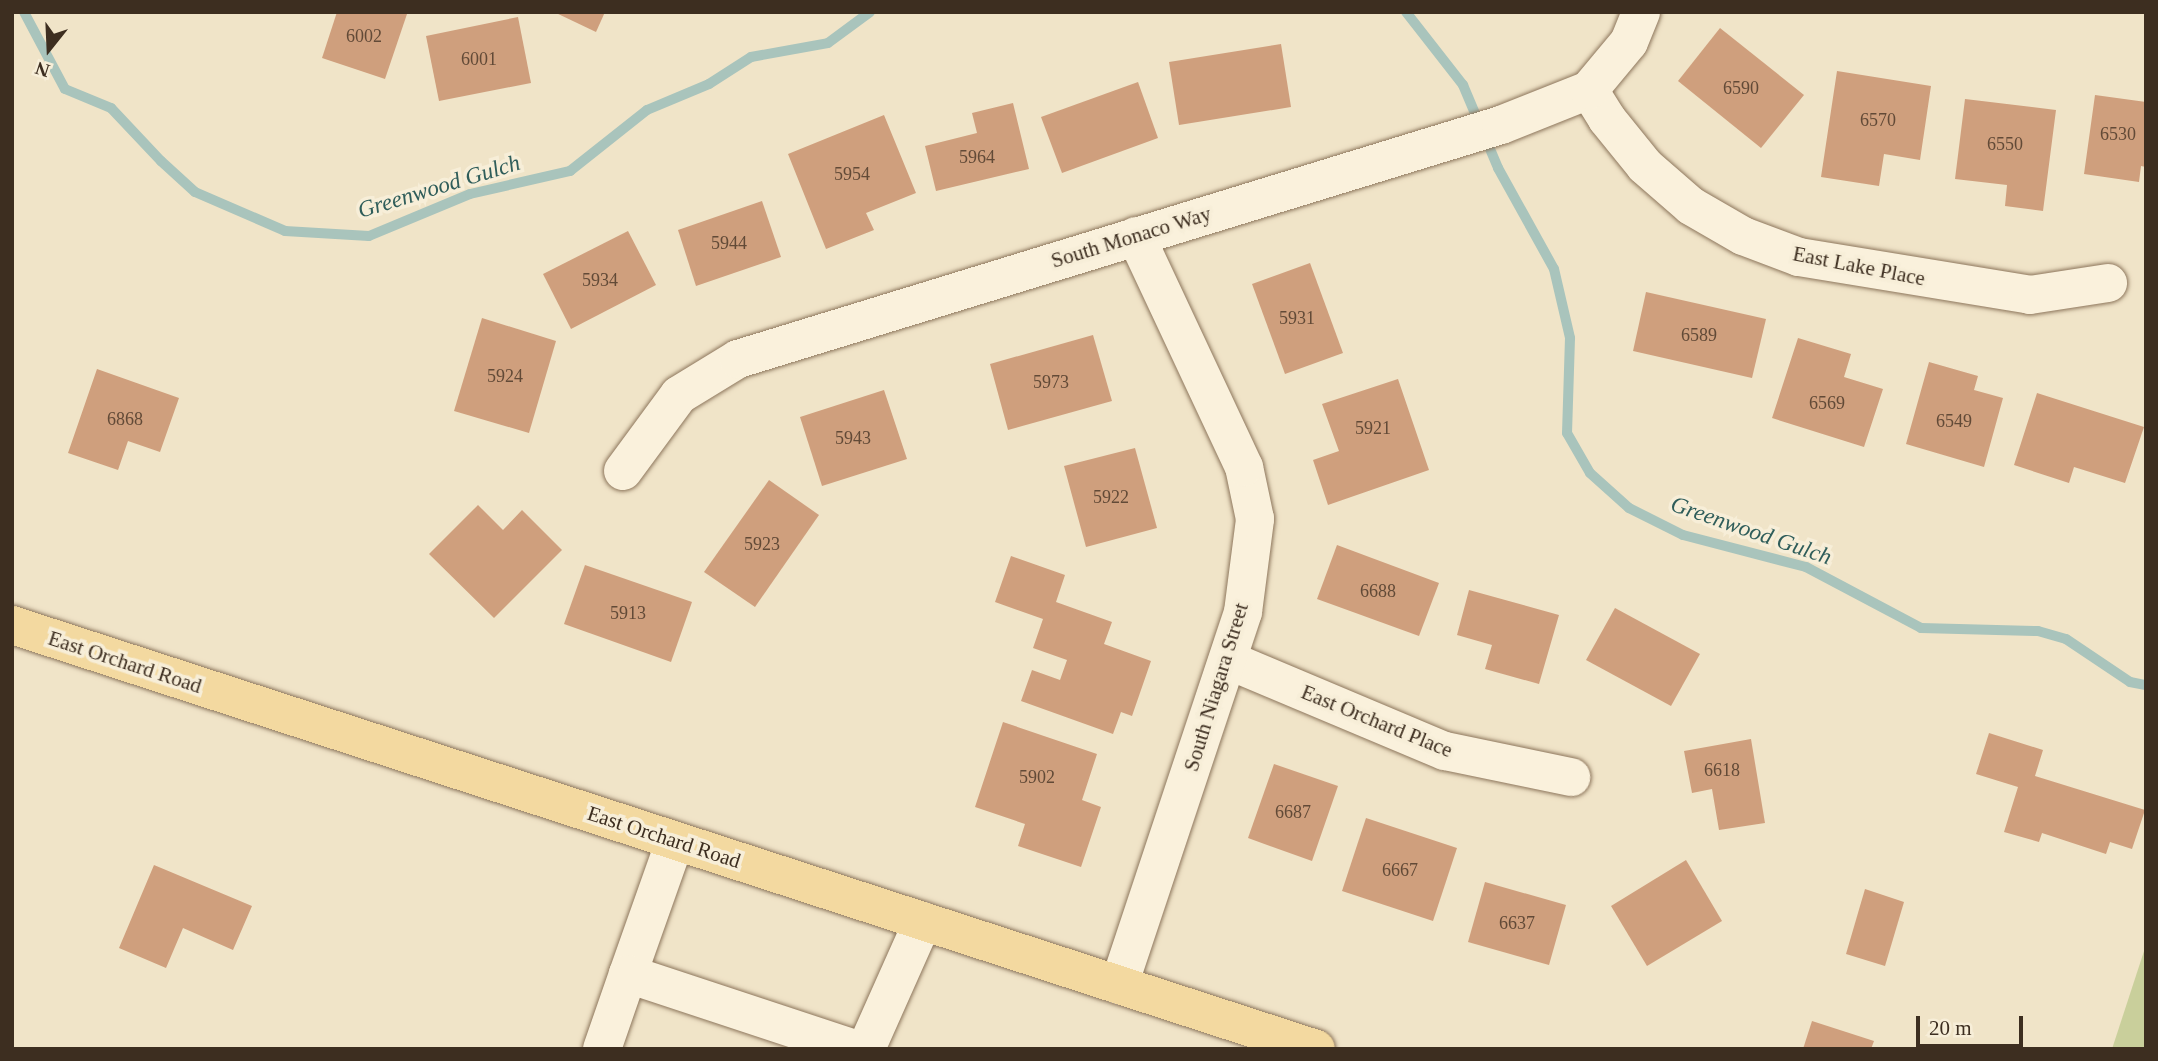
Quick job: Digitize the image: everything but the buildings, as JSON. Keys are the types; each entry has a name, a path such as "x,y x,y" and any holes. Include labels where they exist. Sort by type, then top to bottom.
{"main road":[{"name":"East Orchard Road","path":"12,625 1316,1049"}],"street":[{"name":"South Monaco Way","path":"622,471 678,395 738,359 1501,125 1588,90 1629,42 1641,12"},
{"name":"East Lake Place","path":"1588,90 1607,120 1645,166 1691,206 1743,236 1799,257 2030,295 2108,283"},
{"name":"South Niagara Street","path":"1119,985 1243,612 1255,519 1244,467 1136,236"},
{"name":"East Orchard Place","path":"1228,660 1445,751 1571,777"},
{"path":"602,1049 676,841"},
{"path":"866,1049 923,921"},
{"path":"628,974 855,1049"}],"green space":[{"path":"2146,945 2146,1049 2112,1049"}],"waterway":[{"name":"Greenwood Gulch","path":"24,12 65,89 111,108 161,161 195,192 285,231 369,236 470,194 570,171 647,110 709,84 751,57 828,43 870,12"},
{"name":"Greenwood Gulch","path":"1406,12 1463,85 1498,168 1554,269 1570,338 1567,433 1590,473 1629,508 1683,535 1806,567 1921,628 2038,631 2066,639 2130,682 2146,685"}]}
